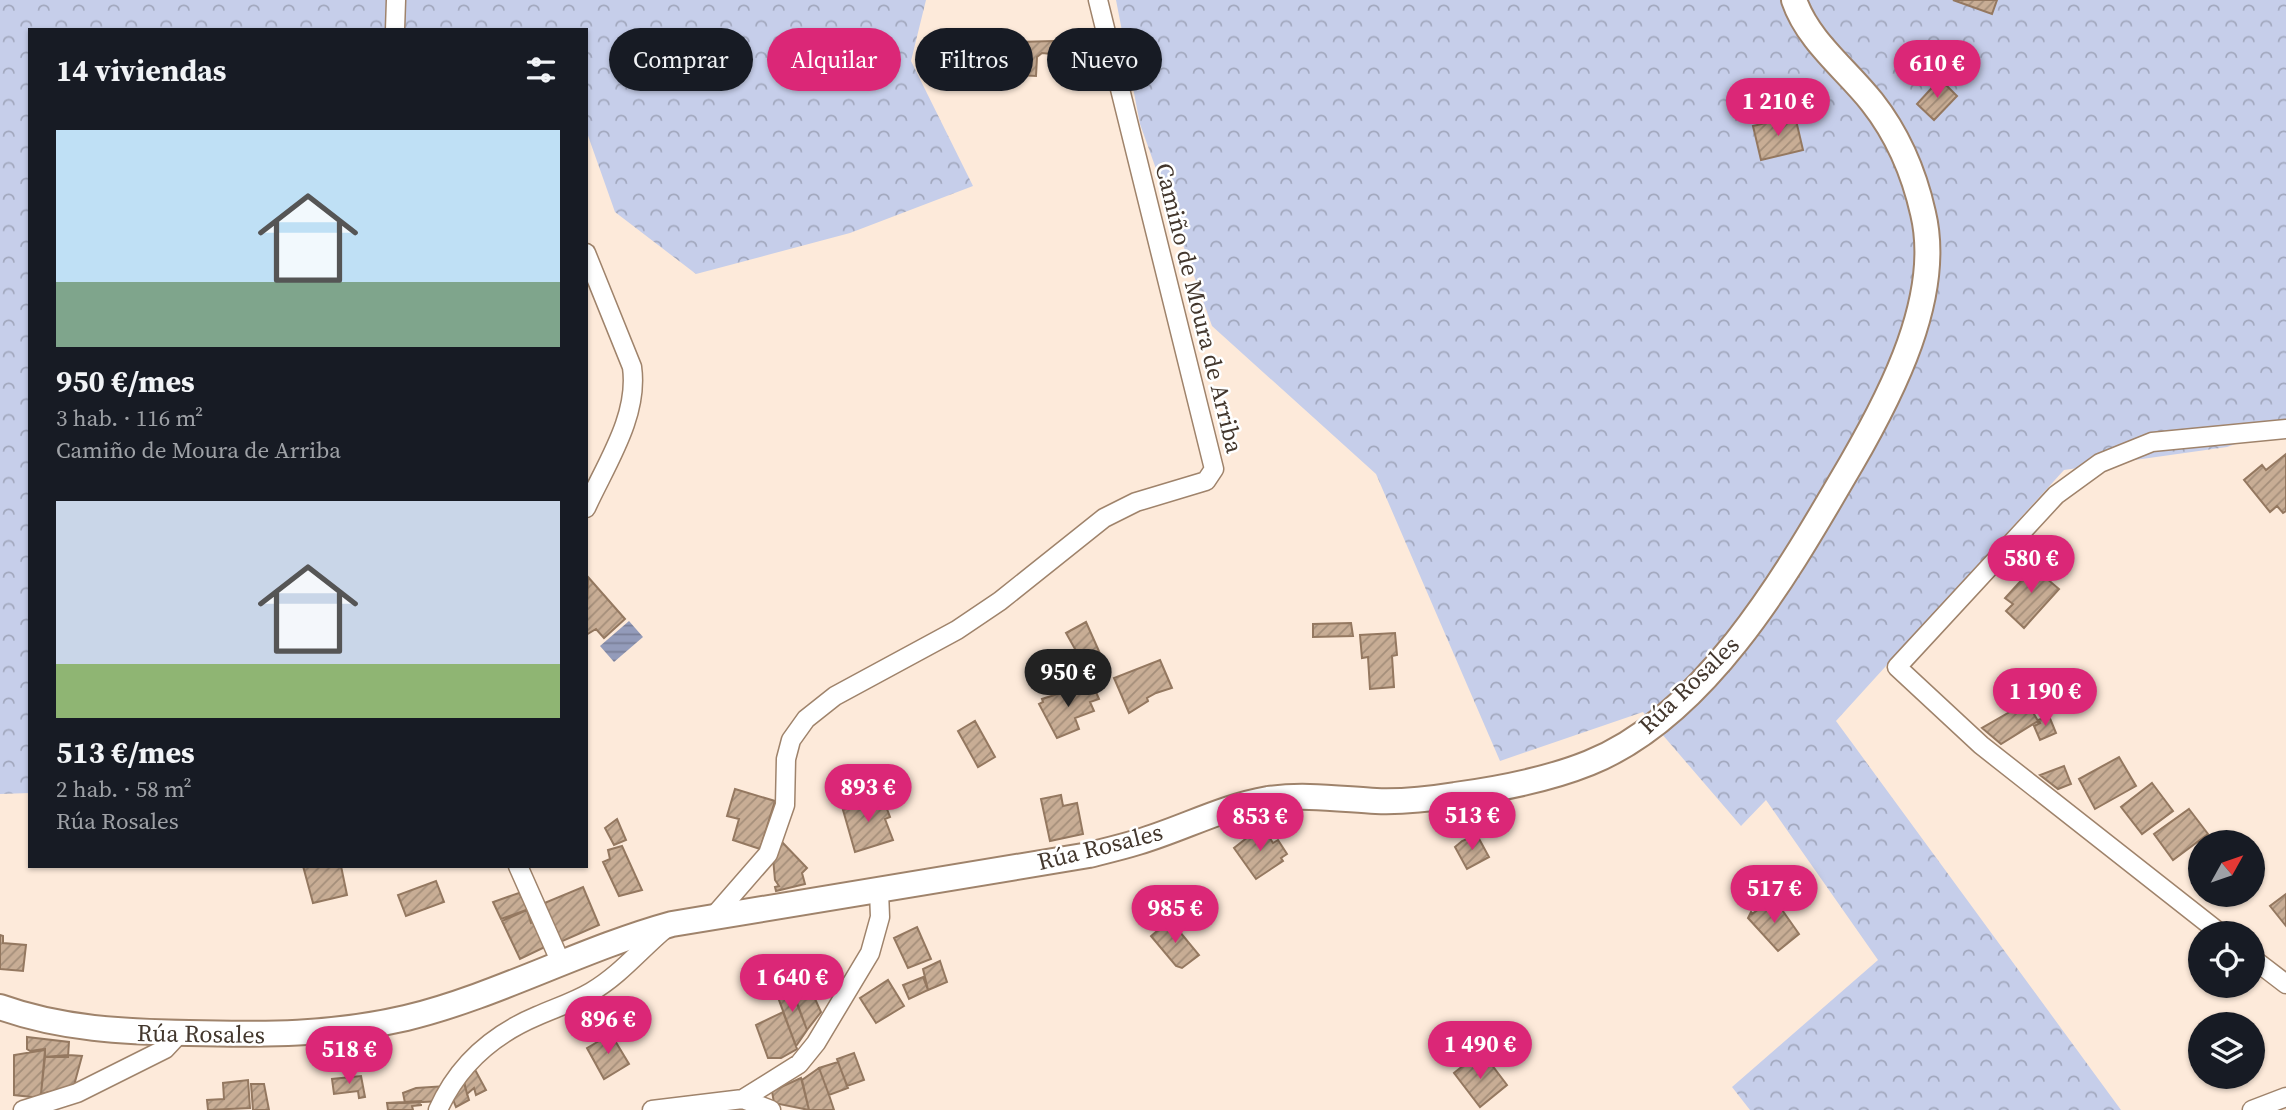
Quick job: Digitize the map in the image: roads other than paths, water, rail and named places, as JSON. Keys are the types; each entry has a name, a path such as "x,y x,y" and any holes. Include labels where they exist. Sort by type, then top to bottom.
{"street":[{"path":"395,28 396,0"},
{"name":"Camiño de Moura de Arriba","path":"714,916 768,854 785,805 786,759 791,740 806,719 835,696 957,630 1000,601 1104,518 1136,502 1206,481 1212,475 1214,469 1098,0"},
{"name":"Rúa Rosales","path":"0,1007 68,1024 124,1032 275,1036 356,1028 407,1018 465,1000 629,936 672,924 1089,855 1139,842 1234,806 1272,799 1321,797 1381,801 1454,796 1543,778 1589,763 1630,742 1667,713 1705,676 1742,633 1806,541 1885,406 1914,330 1927,267 1925,217 1913,173 1894,134 1872,102 1804,24 1794,0"},
{"path":"588,258 632,367 635,387 627,418 588,504"},
{"path":"2205,921 1981,745 1897,667 2056,495 2100,463 2152,442 2286,429"},
{"path":"519,868 561,963"},
{"path":"652,1110 743,1099 799,1064 816,1043 870,953 877,935 879,891"},
{"path":"438,1110 454,1079 488,1043 516,1026 592,992 634,961 672,924"},
{"path":"2265,968 2286,984"},
{"path":"23,1110 77,1093 165,1049 180,1033"},
{"path":"2252,1110 2286,1097"},
{"path":"743,1099 771,1110"}]}
